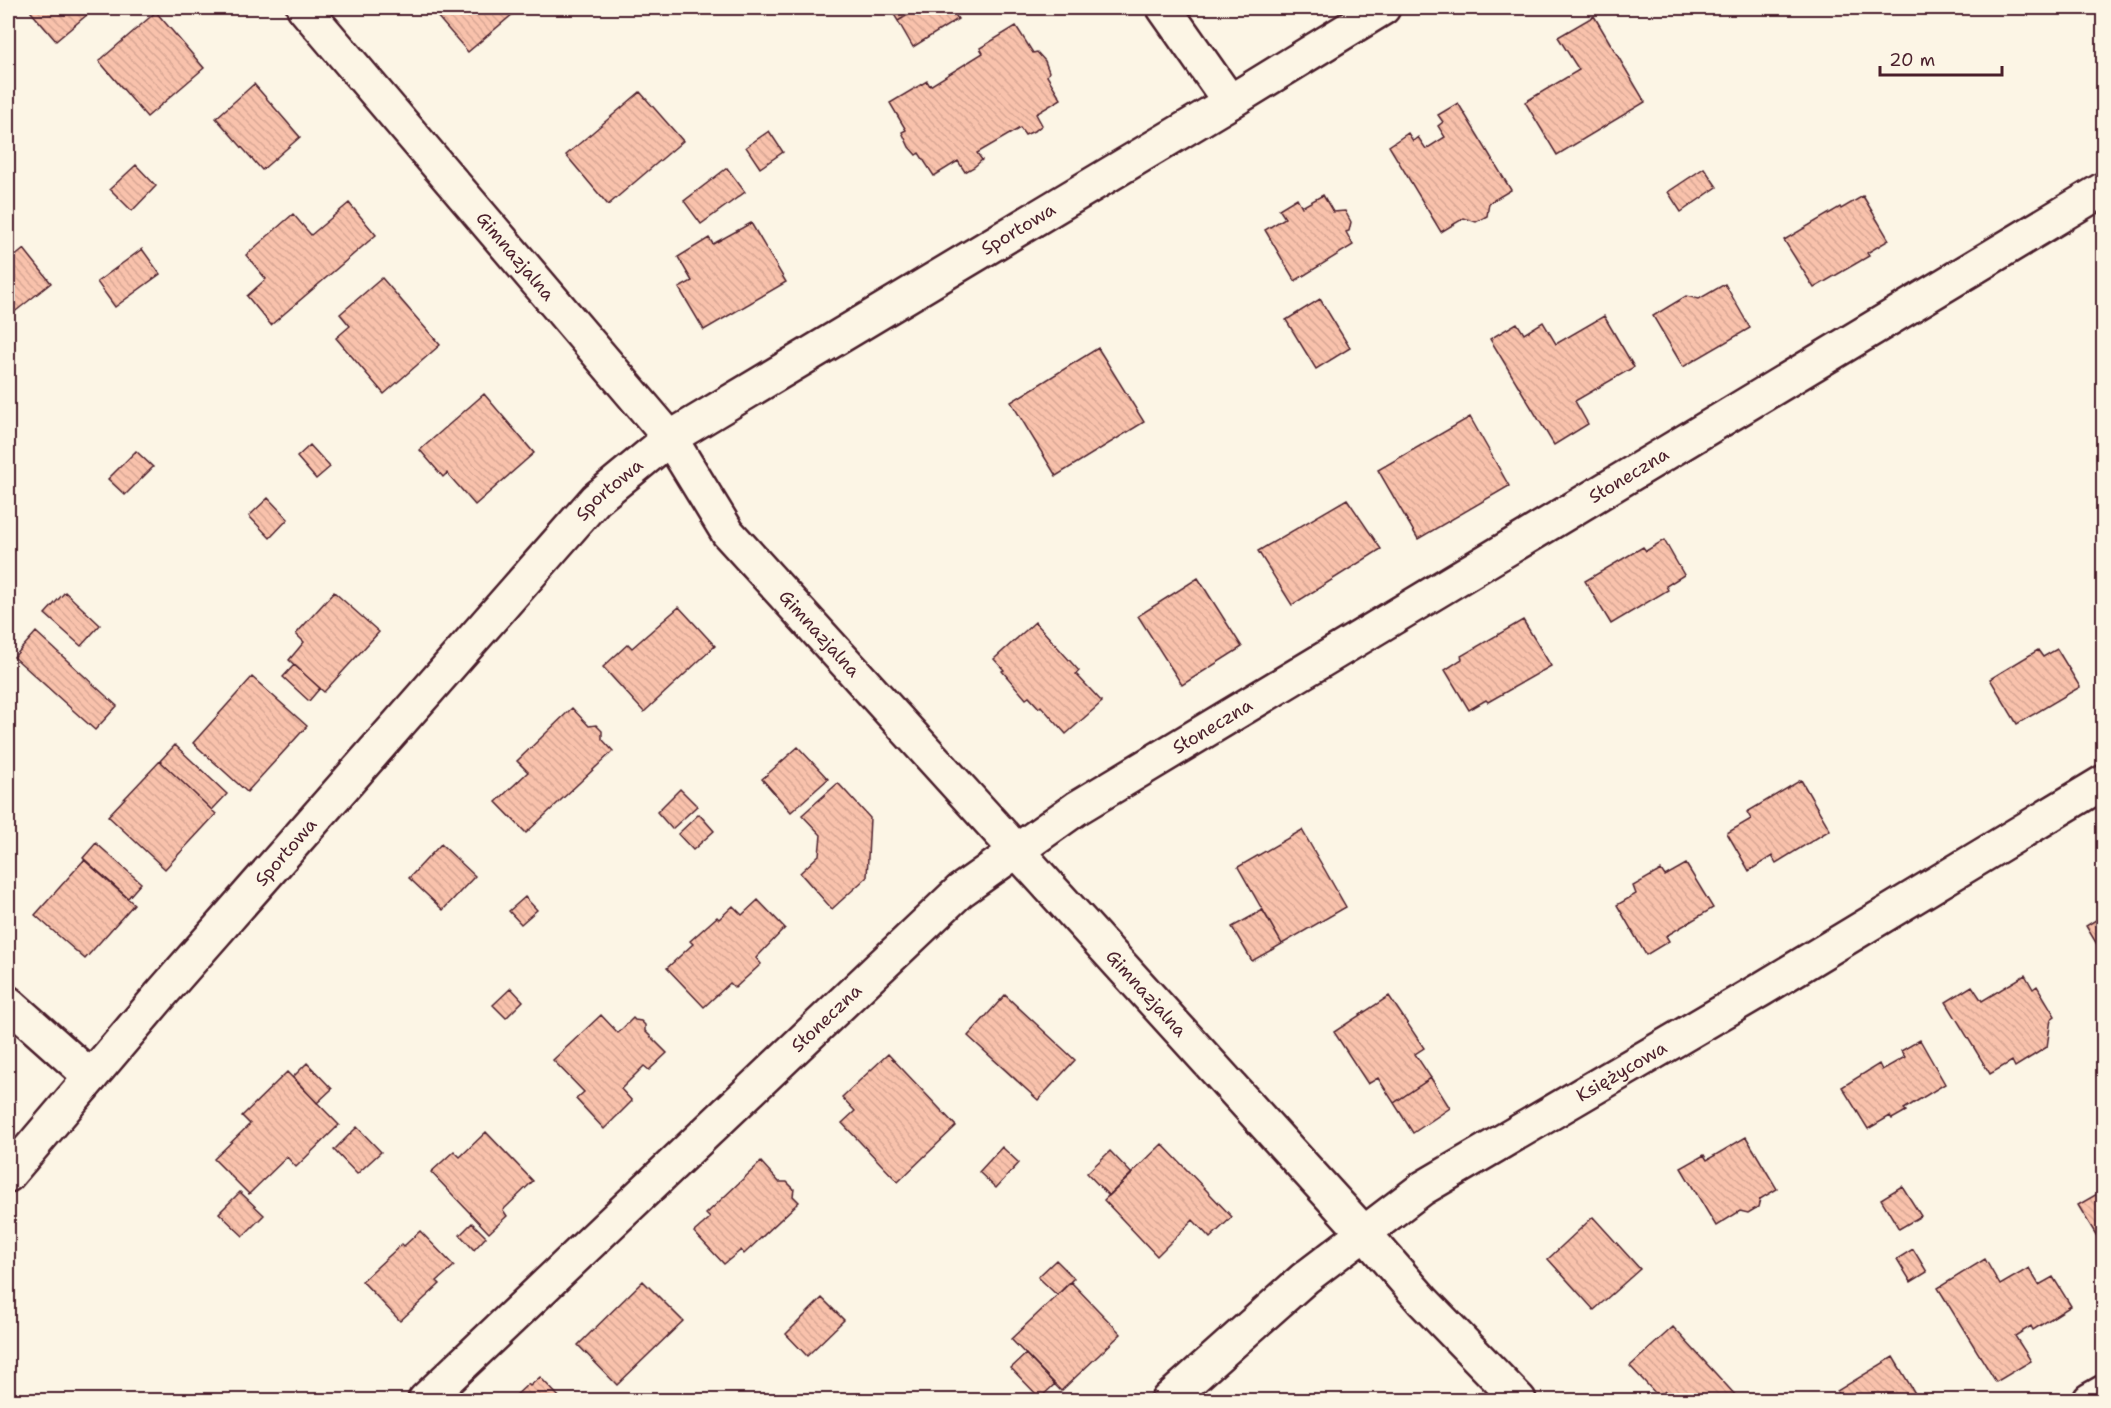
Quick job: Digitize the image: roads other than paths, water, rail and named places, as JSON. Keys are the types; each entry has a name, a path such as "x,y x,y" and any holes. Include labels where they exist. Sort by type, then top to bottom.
{"street":[{"name":"Gimnazjalna","path":"304,8 669,438 728,533 1364,1233 1423,1301 1519,1401"},
{"path":"1164,8 1230,102"},
{"name":"Sportowa","path":"8,1175 596,499 669,438 1383,8"},
{"name":"Słoneczna","path":"425,1401 960,891 1077,808 2103,189"},
{"name":"Księżycowa","path":"1168,1401 1305,1278 1423,1188 1772,983 2103,782"},
{"path":"8,1003 91,1077"},
{"path":"2090,1401 2103,1392"}]}
